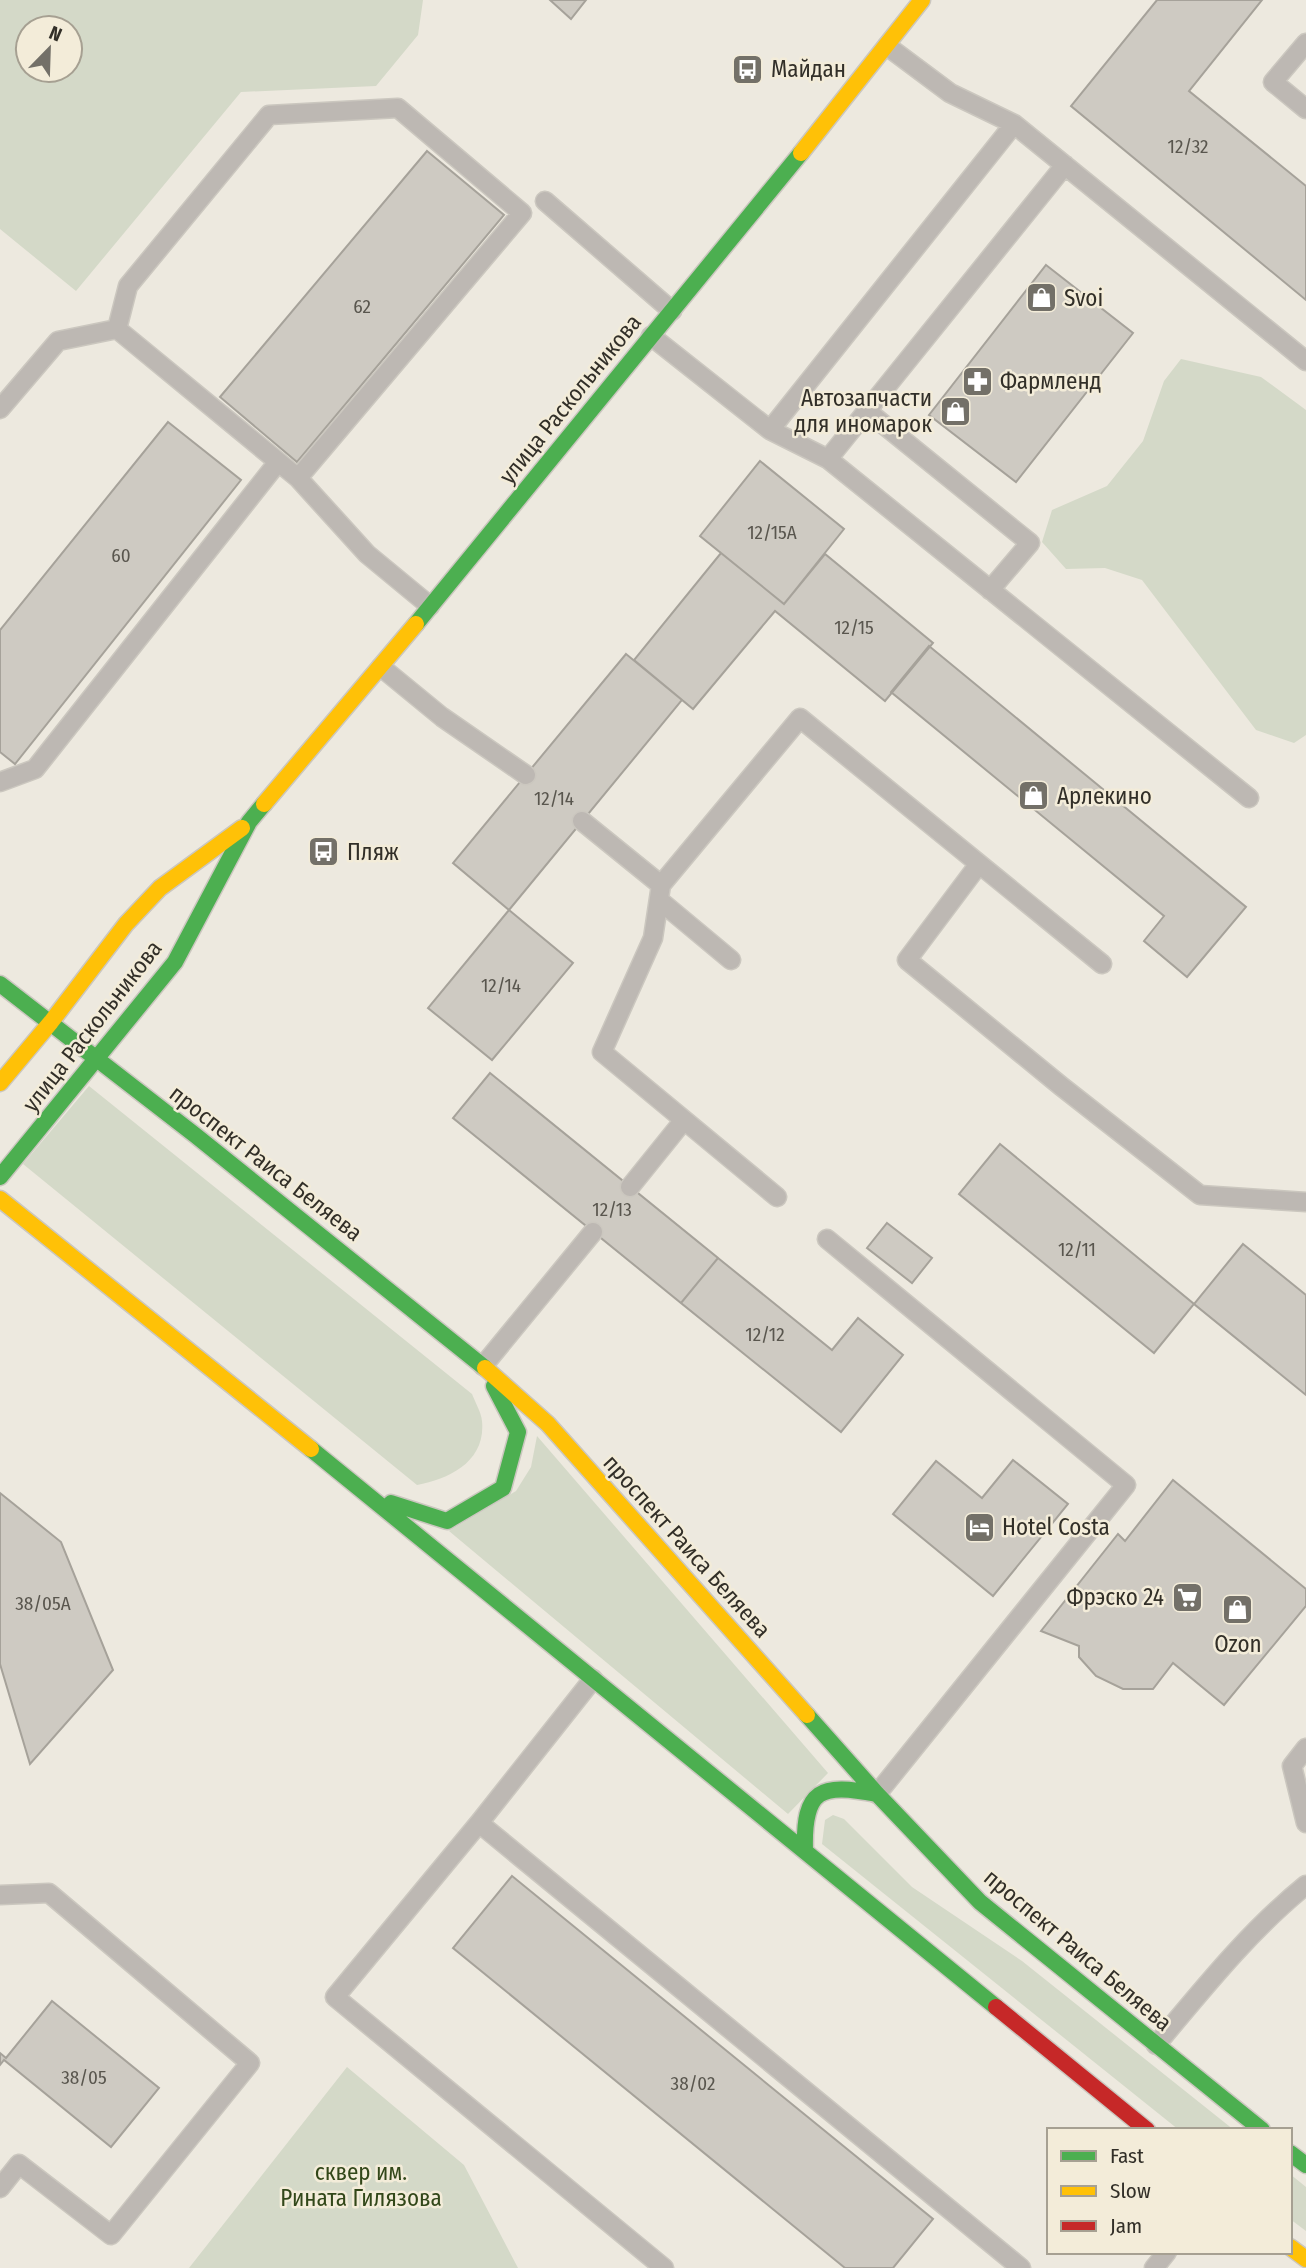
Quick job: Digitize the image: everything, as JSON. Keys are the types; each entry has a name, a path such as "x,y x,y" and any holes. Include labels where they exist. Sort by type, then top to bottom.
{"street":[{"name":"улица Раскольникова","path":"0,1177 175,962 249,822 381,667 922,0"},
{"name":"улица Раскольникова","path":"0,1083 126,925 160,888 249,822"},
{"name":"проспект Раиса Беляева","path":"0,984 195,1135 483,1366 548,1424 877,1794 980,1902 1260,2128"},
{"path":"0,1199 1145,2128"},
{"path":"369,1496 447,1521 503,1488 518,1432 483,1366"},
{"path":"805,1852 803,1827 808,1811 818,1797 835,1788 877,1794"},
{"path":"1292,2248 1306,2259"}],"lane":[{"path":"1306,43 1273,82 1306,109"},
{"path":"887,46 950,93 1014,124 1306,361"},
{"path":"117,329 128,286 269,115 398,108 522,214 298,478"},
{"path":"770,430 1014,124"},
{"path":"828,459 1065,165"},
{"path":"545,201 672,311"},
{"path":"0,410 58,341 117,329"},
{"path":"117,329 298,478 367,554 430,606"},
{"path":"651,336 770,430 828,459 1249,798"},
{"path":"867,411 1030,543 990,590"},
{"path":"0,782 35,769 278,462"},
{"path":"381,667 442,717 526,775"},
{"path":"777,1197 602,1052 653,938 660,892 800,718 1102,964"},
{"path":"582,821 730,960"},
{"path":"979,864 906,960 1200,1195 1306,1202"},
{"path":"630,1187 684,1120"},
{"path":"483,1366 593,1232"},
{"path":"827,1240 1126,1485 877,1794"},
{"path":"593,1679 479,1823 335,1997 664,2268"},
{"path":"1306,1748 1292,1766 1306,1823"},
{"path":"479,1823 1021,2268"},
{"path":"1156,2045 1268,1918 1306,1885"},
{"path":"0,1895 49,1893 250,2063 111,2235 19,2164 0,2188"},
{"path":"1154,2268 1165,2254"}],"green space":[{"path":"0,0 423,0 418,35 376,86 241,92 76,291 0,229"},
{"path":"1181,359 1261,377 1306,410 1306,735 1294,743 1256,730 1142,580 1105,568 1066,569 1042,542 1052,510 1107,486 1143,441 1164,381"},
{"path":"89,1086 472,1394 482,1421 482,1435 472,1457 453,1473 417,1485 23,1164"},
{"path":"537,1436 828,1773 788,1814 449,1531 516,1491 531,1467"},
{"path":"833,1815 844,1819 912,1887 1022,1961 1231,2128 1177,2128 822,1844 825,1820"},
{"name":"сквер им. Рината Гилязова","path":"347,2067 464,2165 518,2268 189,2268"},
{"path":"1292,2176 1306,2187 1306,2231 1292,2220"}],"building":[{"path":"550,0 586,0 571,19"},
{"path":"1157,0 1262,0 1189,91 1306,186 1306,300 1071,106"},
{"path":"427,151 504,215 297,462 220,397"},
{"path":"1046,265 1133,333 1016,482 929,415"},
{"path":"168,422 241,480 15,764 0,752 0,630"},
{"path":"760,461 844,529 784,604 700,536"},
{"path":"721,553 784,604 825,554 933,643 885,701 775,611 693,709 634,660"},
{"path":"929,646 1246,907 1187,977 1144,941 1164,916 891,692"},
{"path":"626,654 682,700 509,910 453,863"},
{"path":"509,910 573,963 492,1060 428,1008"},
{"path":"490,1073 718,1258 681,1303 453,1118"},
{"path":"1000,1144 1194,1304 1154,1353 959,1194"},
{"path":"887,1223 932,1258 912,1283 867,1248"},
{"path":"1243,1244 1306,1295 1306,1395 1194,1304"},
{"path":"718,1258 832,1350 858,1318 903,1355 841,1432 681,1303"},
{"path":"1013,1460 1068,1504 993,1596 893,1514 936,1461 982,1498"},
{"name":"Фрэско 24","path":"1173,1480 1306,1589 1306,1606 1224,1705 1173,1663 1153,1689 1123,1689 1096,1676 1079,1657 1079,1646 1041,1631 1118,1534 1125,1541"},
{"path":"0,1493 61,1542 113,1670 30,1764 0,1664"},
{"path":"512,1876 933,2219 893,2268 845,2268 453,1948"},
{"path":"52,2001 159,2088 111,2147 4,2060 0,2065 0,2053 6,2058"}],"traffic: fast":[{"path":"416,624 801,153"},
{"path":"0,1177 175,962 249,822 264,804"},
{"path":"0,984 195,1135 485,1368"},
{"path":"391,1503 447,1521 503,1488 518,1432 494,1386"},
{"path":"311,1449 996,2007"},
{"path":"807,1715 877,1794 980,1902 1260,2128"},
{"path":"805,1851 808,1814 812,1802 819,1795 842,1789 877,1794"},
{"path":"1292,2154 1306,2165"}],"traffic: slow":[{"path":"801,153 922,0"},
{"path":"264,804 416,624"},
{"path":"0,1083 126,924 160,888 242,828"},
{"path":"0,1199 311,1449"},
{"path":"485,1368 548,1424 807,1715"},
{"path":"1292,2248 1306,2259"}],"traffic: jam":[{"path":"996,2007 1145,2128"}],"place":[{"name":"Майдан","path":"748,69"},
{"name":"Svoi","path":"1041,298"},
{"name":"Фармленд","path":"977,381"},
{"name":"Автозапчасти для иномарок","path":"955,411"},
{"name":"Арлекино","path":"1034,796"},
{"name":"Пляж","path":"324,852"},
{"name":"Hotel Costa","path":"979,1527"},
{"name":"Фрэско 24","path":"1187,1597"},
{"name":"Ozon","path":"1238,1610"}]}
